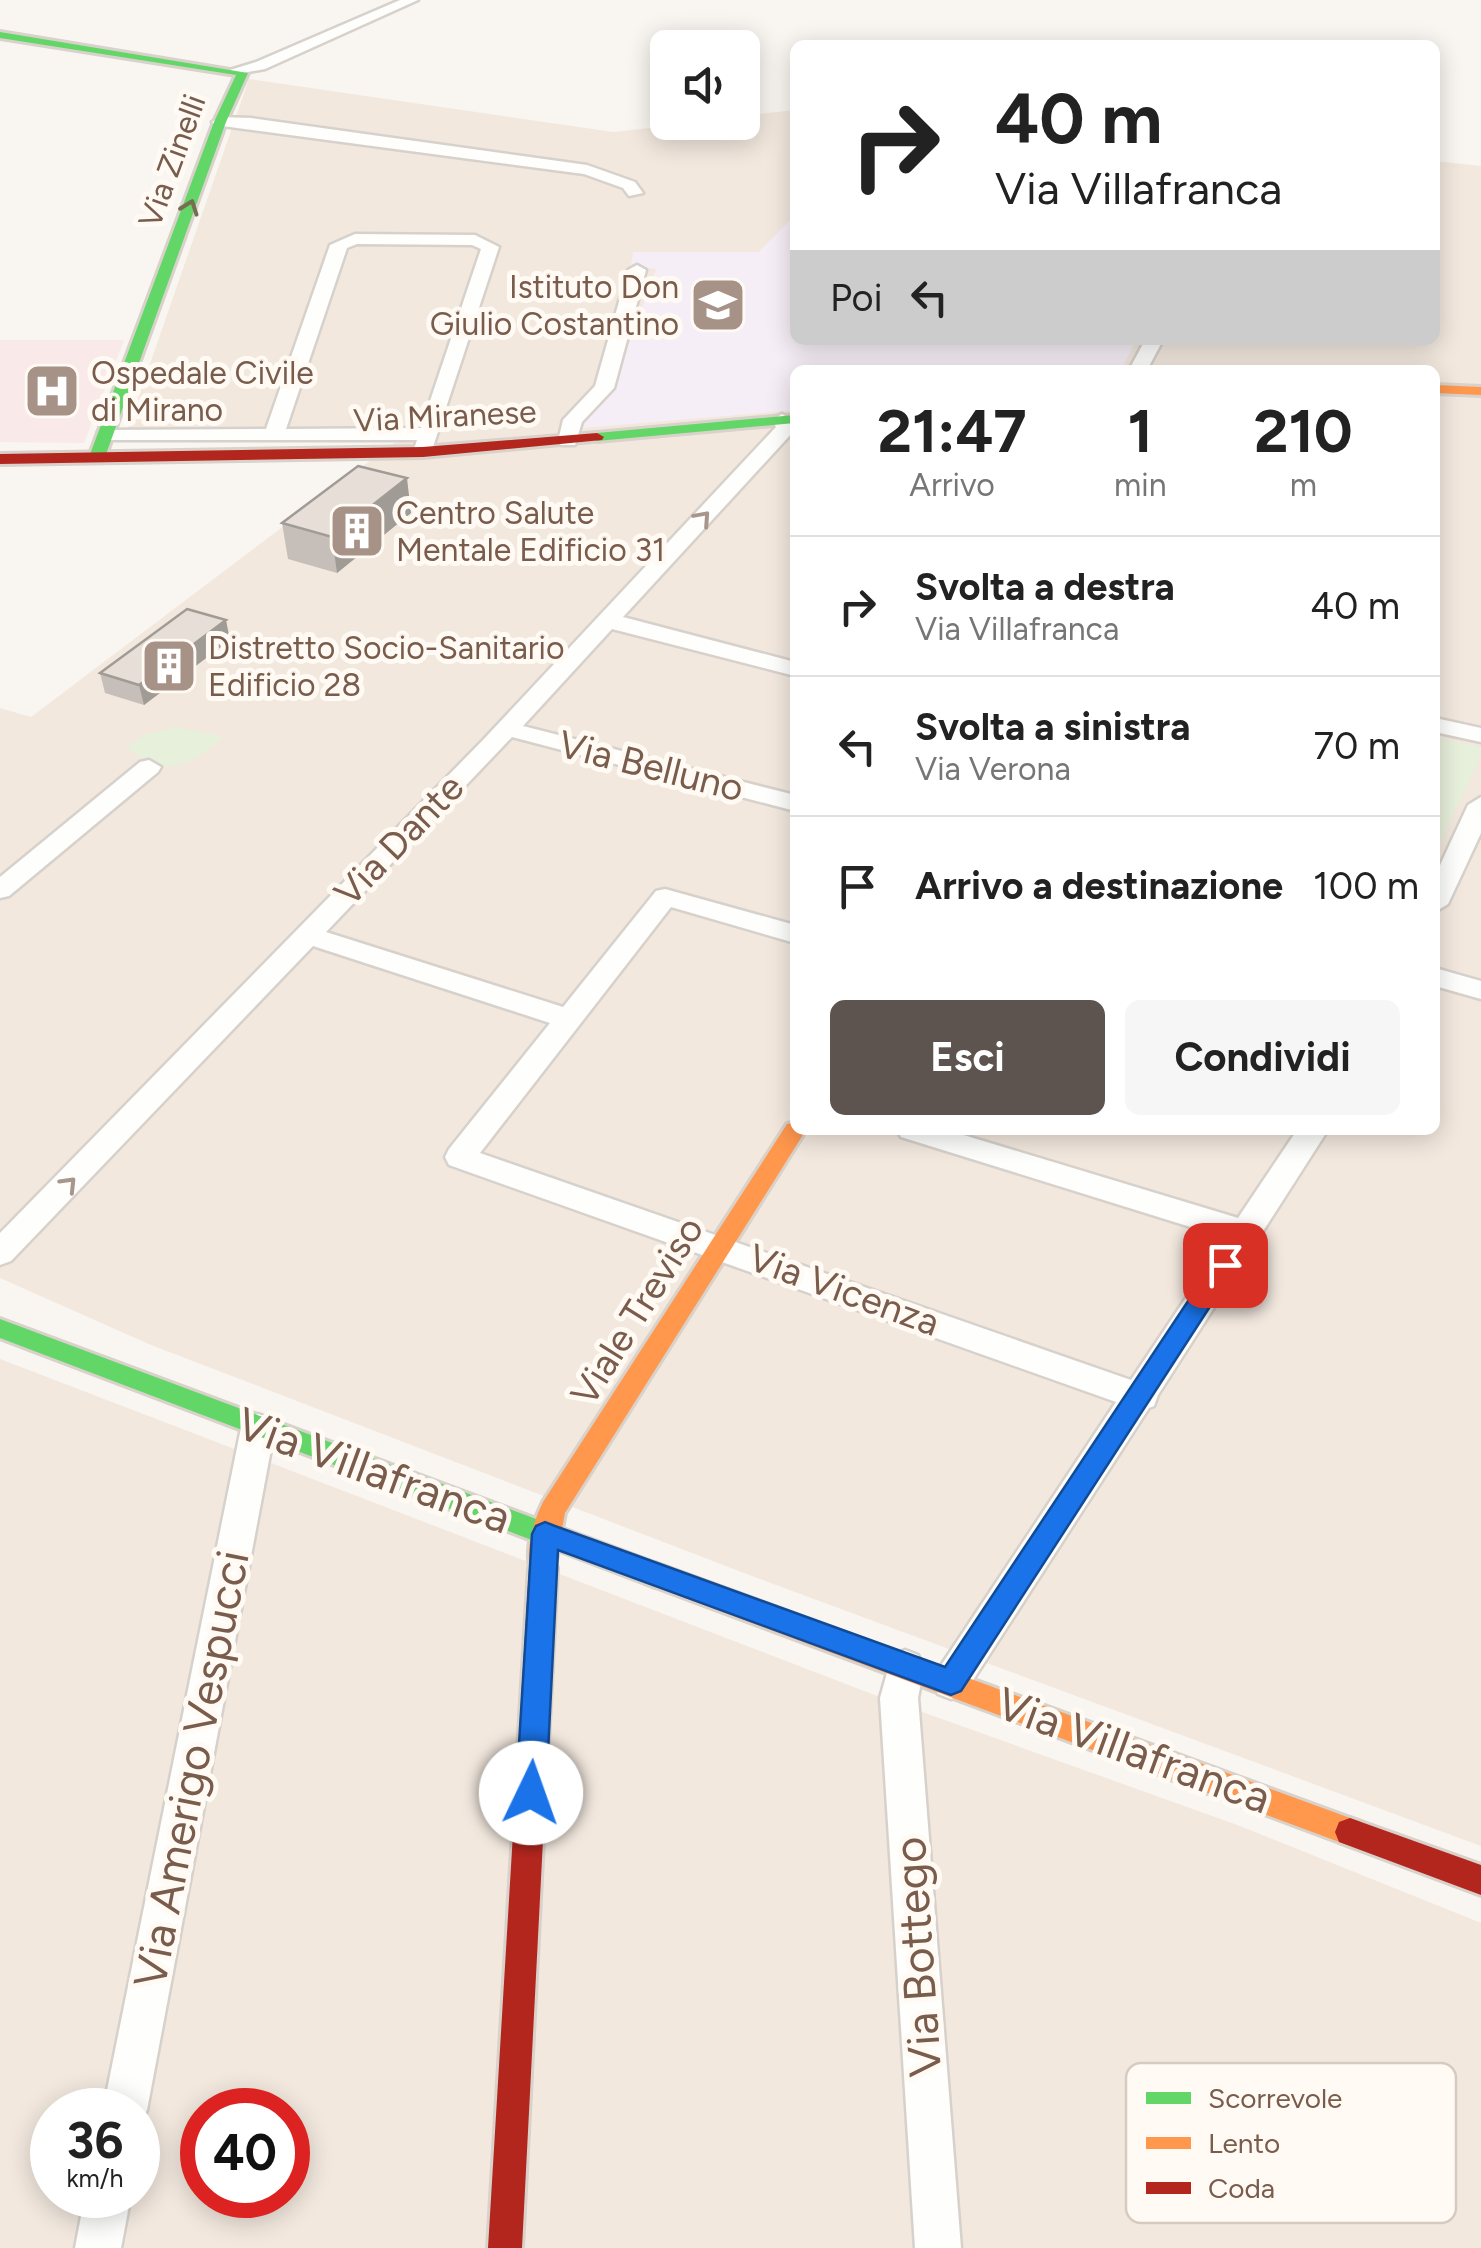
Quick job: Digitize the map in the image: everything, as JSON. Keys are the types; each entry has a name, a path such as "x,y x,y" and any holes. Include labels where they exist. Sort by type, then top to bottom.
{"main road":[{"path":"0,35 237,70"},
{"name":"Via Zinelli","path":"101,446 220,122 243,73 237,70"},
{"path":"1440,389 1481,391"},
{"name":"Via Miranese","path":"101,446 568,440 788,419"},
{"path":"0,459 101,446"},
{"name":"Viale Treviso","path":"545,1534 552,1510 792,1135"},
{"name":"Via Villafranca","path":"0,1328 258,1428 1481,1880"},
{"path":"505,2248 545,1534"}],"street":[{"name":"Via Zinelli","path":"237,70 260,66 411,0"},
{"path":"220,122 251,122 586,170 628,184 635,193"},
{"path":"274,435 339,245 475,240 490,247 426,443"},
{"path":"568,440 573,420 604,388 637,270"},
{"name":"Via Dante","path":"0,1253 508,729 786,428 788,419"},
{"name":"Via Miranese","path":"101,446 274,435 426,443"},
{"path":"610,621 790,668"},
{"path":"1440,726 1481,735"},
{"name":"Via Belluno","path":"508,729 790,802"},
{"path":"0,890 150,767"},
{"path":"1440,896 1475,839 1481,805"},
{"path":"306,935 568,1019 665,898 790,933"},
{"path":"1440,978 1481,990"},
{"name":"Via Vicenza","path":"568,1019 460,1157 1142,1397"},
{"path":"928,1135 1246,1232"},
{"path":"951,1682 1142,1397 1310,1135"},
{"name":"Via Amerigo Vespucci","path":"129,2088 258,1428"},
{"name":"Via Bottego","path":"905,1667 899,1698 938,2248"},
{"path":"98,2248 104,2218"}],"shaded area":[{"path":"249,79 613,132 650,128 650,140 760,140 760,114 790,111 790,345 1440,345 1440,162 1481,166 1481,1846 744,1573 151,1345 0,1278 0,708 31,717 399,439 131,442 126,433"},
{"name":"Istituto Don Giulio Costantino","path":"790,220 790,345 1134,345 1124,365 790,365 790,410 583,428 580,424 613,387 656,269 631,266 633,252 759,252"},
{"name":"Ospedale Civile di Mirano","path":"0,340 124,340 84,443 0,442"},
{"path":"0,1359 872,1694 1240,1826 1481,1923 1481,2248 0,2248"}],"green space":[{"path":"175,727 224,737 199,756 177,766 154,764 127,747 145,735"},
{"path":"1440,738 1481,747 1481,756 1440,842"}],"building":[{"path":"358,466 407,478 332,537 282,523"},
{"path":"187,609 226,620 139,685 100,673"}],"traffic: fast":[{"path":"0,35 243,73 220,122 97,457"},
{"path":"597,437 790,419"},
{"path":"0,1328 655,1575"}],"traffic: slow":[{"path":"1440,389 1481,391"},
{"path":"543,1568 545,1534 552,1510 792,1135"},
{"path":"655,1575 1350,1832"}],"traffic: jam":[{"path":"0,459 423,452 597,437"},
{"path":"505,2248 543,1568"},
{"path":"1350,1832 1481,1880"}],"place":[{"name":"Istituto Don Giulio Costantino","path":"718,305"},
{"name":"Ospedale Civile di Mirano","path":"52,391"},
{"name":"Centro Salute Mentale Edificio 31","path":"357,531"},
{"name":"Distretto Socio-Sanitario Edificio 28","path":"169,666"}],"route":[{"path":"531,1793 545,1534 951,1682 1142,1397 1225,1265"}]}
